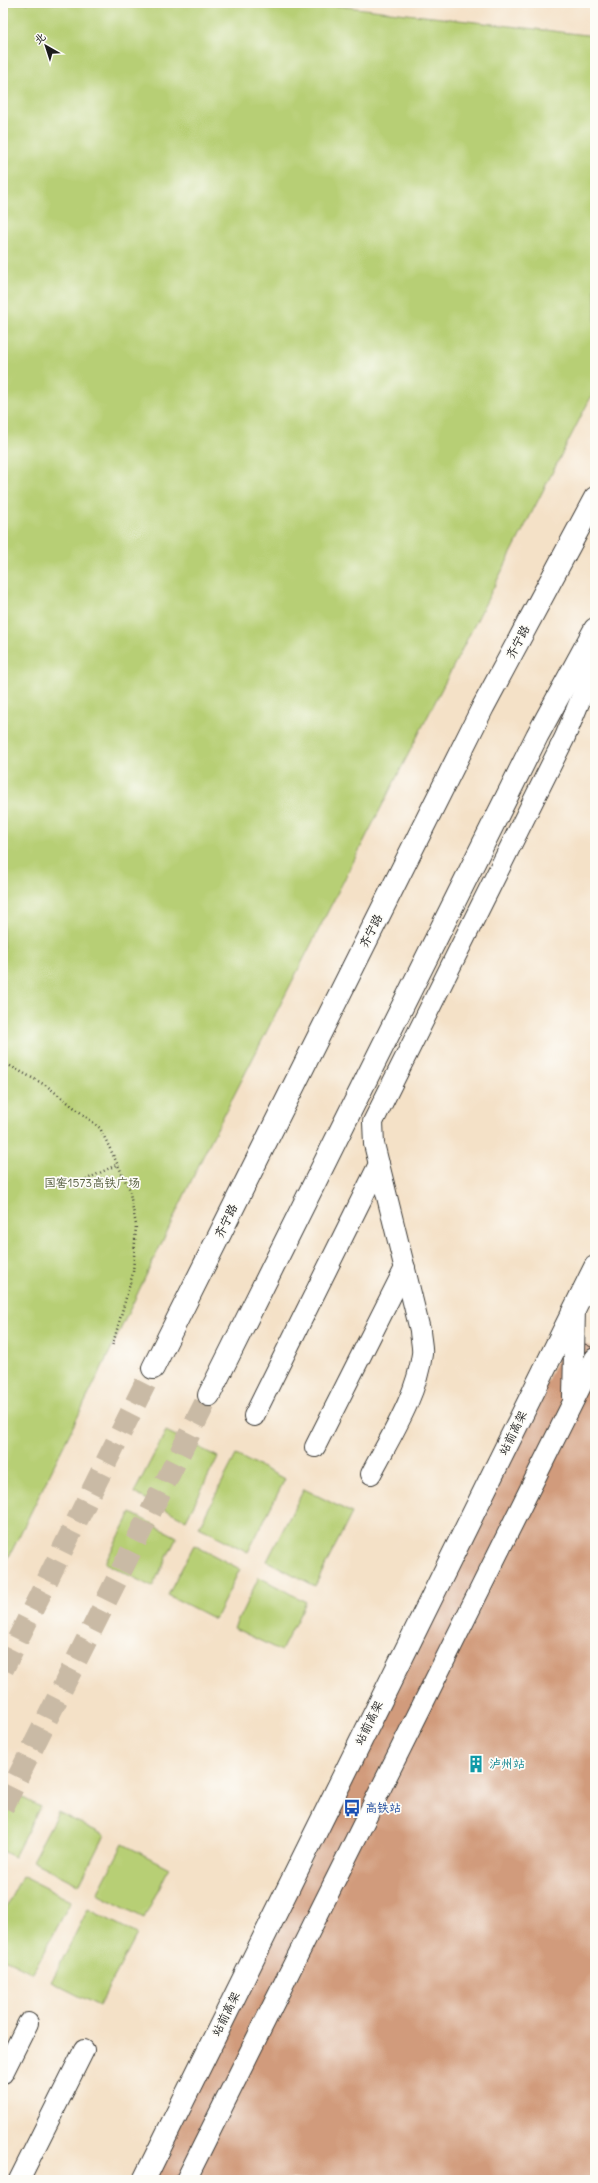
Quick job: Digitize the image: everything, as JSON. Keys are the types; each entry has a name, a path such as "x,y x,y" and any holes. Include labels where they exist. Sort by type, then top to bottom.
{"street":[{"name":"齐宁路","path":"153,1368 483,708 595,498"},
{"path":"209,1395 537,736 595,629"},
{"name":"站前高架","path":"144,2180 595,1266"}],"lane":[{"path":"371,1474 408,1399 416,1378 422,1353 420,1330 374,1144 373,1122 565,737 595,664"},
{"path":"254,1416 379,1164"},
{"path":"315,1447 405,1268"},
{"path":"572,1403 575,1308 595,1291"},
{"path":"186,2180 595,1358"},
{"path":"3,2073 28,2023"},
{"path":"19,2180 84,2050"}],"path":[{"path":"3,1062 47,1086 100,1128 129,1188 136,1225 133,1273 112,1347"},
{"path":"75,1185 118,1164"}],"green space":[{"name":"国窖1573高铁广场","path":"3,3 313,3 595,36 595,389 206,1150 112,1347 3,1569"},
{"path":"166,1431 218,1457 186,1520 134,1493"},
{"path":"236,1455 285,1479 248,1552 199,1527"},
{"path":"304,1489 352,1513 315,1586 267,1561"},
{"path":"131,1513 177,1537 152,1587 105,1563"},
{"path":"194,1545 240,1569 215,1619 168,1595"},
{"path":"259,1577 306,1602 281,1651 234,1628"},
{"path":"3,1787 40,1807 14,1857 3,1851"},
{"path":"58,1812 104,1835 79,1885 32,1861"},
{"path":"123,1844 169,1868 144,1918 97,1894"},
{"path":"22,1876 71,1901 33,1973 3,1958 3,1913"},
{"path":"88,1909 137,1934 99,2006 51,1982"}],"building":[{"name":"泸州站","path":"569,1336 595,1349 595,2180 151,2180"}],"tunnel":[{"path":"3,1669 153,1368"},
{"path":"3,1807 209,1395"}],"place":[{"name":"泸州站","path":"476,1764"},
{"name":"高铁站","path":"352,1808"}]}
